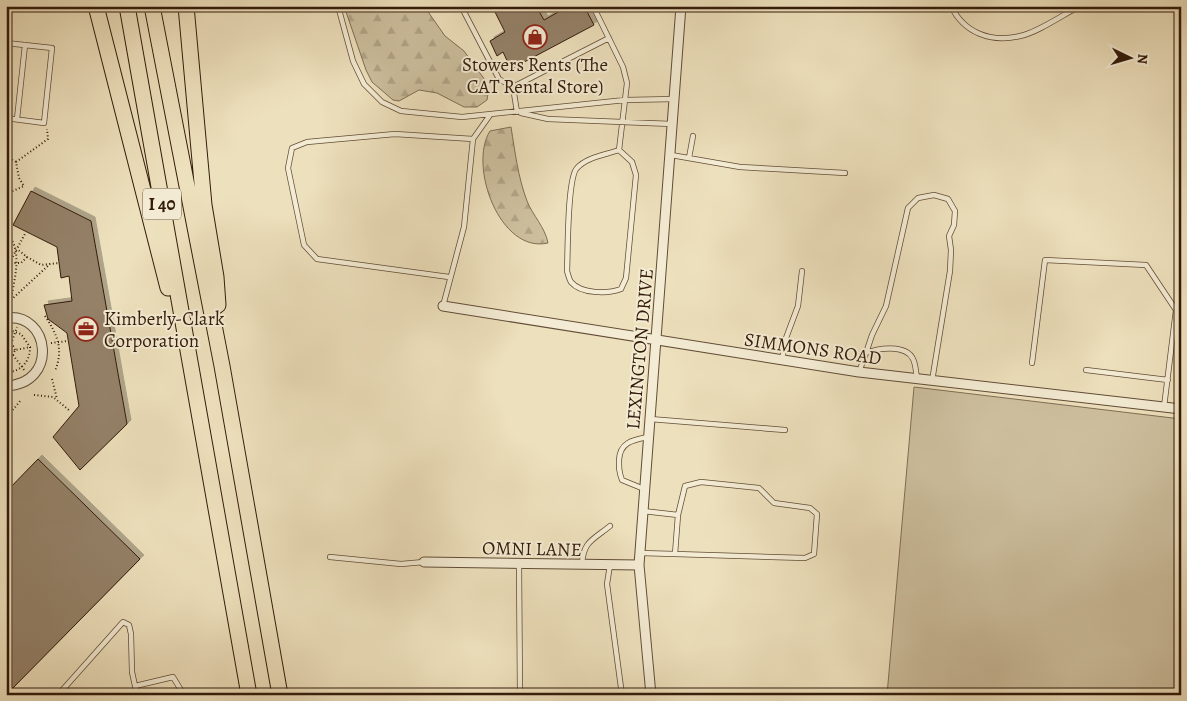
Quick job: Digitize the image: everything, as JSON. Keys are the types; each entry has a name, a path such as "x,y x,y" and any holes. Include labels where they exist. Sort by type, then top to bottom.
{"highway":[{"path":"96,6 155,229 184,365 196,401"},
{"name":"I 40","path":"127,6 249,695"},
{"name":"I 40","path":"152,6 222,366 280,695"},
{"path":"186,6 204,205 216,278 222,366"}],"street":[{"name":"LEXINGTON DRIVE","path":"651,695 639,566 649,419 658,342 681,6"},
{"name":"SIMMONS ROAD","path":"443,306 658,342 859,372 1181,409"},
{"path":"6,318 20,320 32,326 43,345 40,366 31,378 16,385 6,386"},
{"name":"OMNI LANE","path":"424,562 639,566"}],"lane":[{"path":"338,6 353,61 364,84 382,102 401,110 462,117 517,112 548,106 625,100 674,99"},
{"path":"461,6 499,79 513,87"},
{"path":"593,6 623,67 627,83 619,150"},
{"path":"951,6 956,17 977,35 1004,38 1021,36 1080,6"},
{"path":"513,87 609,38"},
{"path":"6,43 52,48 44,123 6,118"},
{"path":"17,119 25,45"},
{"path":"513,87 517,112"},
{"path":"517,112 548,119 673,124"},
{"path":"443,306 449,277 464,228 473,139 490,115"},
{"path":"449,277 317,259 304,245 288,168 292,148 308,142 395,134 473,139"},
{"path":"689,158 693,136"},
{"path":"619,150 632,162 636,175 626,278 621,289 612,292 582,289 571,282 567,271 570,186 575,169 587,160 619,150"},
{"path":"671,155 740,167 845,173"},
{"path":"859,372 872,335 886,306 908,208 918,198 934,195 948,199 955,211 954,225 949,236 951,250 950,271 932,381"},
{"path":"1032,363 1045,260 1146,265 1176,310 1164,407"},
{"path":"782,360 786,338 798,306 802,271"},
{"path":"866,353 878,348 905,351 913,358 917,379"},
{"path":"1086,370 1168,380"},
{"path":"649,419 786,430"},
{"path":"644,489 622,480 619,472 620,455 623,446 630,441 648,437"},
{"path":"640,553 805,558 814,554 818,514 810,508 774,503 759,488 701,482 686,486 678,515 675,554"},
{"path":"643,511 678,515"},
{"path":"582,565 583,550 587,543 610,526"},
{"path":"330,557 400,564 424,562"},
{"path":"519,564 520,695"},
{"path":"610,565 607,584 622,695"},
{"path":"58,695 123,622 129,625 131,634 132,672 137,695"},
{"path":"135,686 172,677 184,695"}],"path":[{"path":"16,162 48,139 49,132 44,123"},
{"path":"6,156 16,162 19,178 24,186 6,194"},
{"path":"6,269 11,263 26,232"},
{"path":"6,234 13,240 17,250 11,300 50,264"},
{"path":"17,250 41,265 59,263"},
{"path":"11,263 24,262 27,257"},
{"path":"46,316 56,333 60,350 55,370"},
{"path":"10,344 20,320"},
{"path":"6,329 16,330 26,338 30,347 28,359 22,367 14,372 6,372"},
{"path":"6,345 10,344"},
{"path":"10,344 15,350 13,355"},
{"path":"13,355 31,378"},
{"path":"6,356 13,355"},
{"path":"52,379 57,400"},
{"path":"34,395 57,400 70,411"},
{"path":"6,426 9,413 21,400"},
{"path":"6,406 9,413"}],"green space":[{"path":"344,6 424,6 445,36 464,51 485,80 488,94 487,100 477,107 464,107 437,93 419,90 399,101 393,100 372,82"},
{"path":"511,127 521,183 548,243 531,243 516,235 503,222 493,204 486,185 483,165 484,146 490,131"},
{"path":"914,387 1181,419 1181,695 887,695"}],"building":[{"name":"Stowers Rents (The CAT Rental Store)","path":"492,6 536,6 544,20 569,6 584,6 594,25 511,69 503,52 497,56 490,41 505,32"},
{"name":"Kimberly-Clark Corporation","path":"31,191 91,221 127,424 80,470 53,437 79,406 67,333 48,319 44,305 72,301 69,276 61,278 57,247 13,225"},
{"path":"38,459 140,559 6,695 6,492"}],"place":[{"name":"Stowers Rents (The CAT Rental Store)","path":"535,37"},
{"name":"Kimberly-Clark Corporation","path":"86,329"}]}
